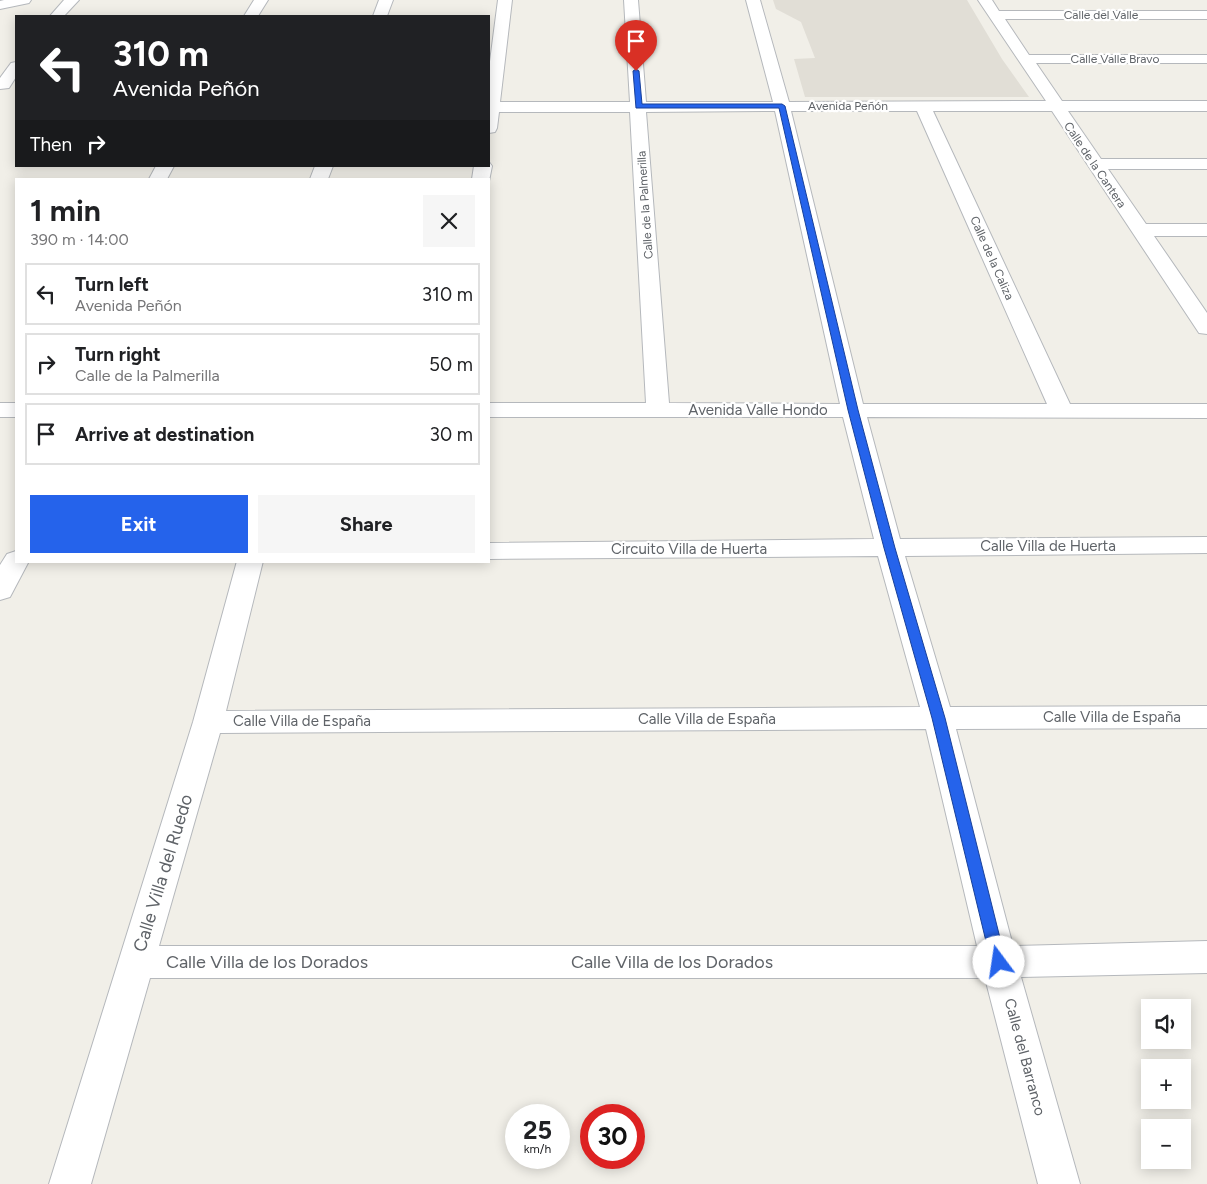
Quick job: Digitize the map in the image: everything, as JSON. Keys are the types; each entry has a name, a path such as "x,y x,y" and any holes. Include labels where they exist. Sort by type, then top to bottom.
{"street":[{"path":"3,9 24,0"},
{"path":"58,15 72,0"},
{"path":"252,15 261,0"},
{"path":"380,15 386,0"},
{"path":"490,107 506,0"},
{"name":"Calle de la Palmerilla","path":"631,0 658,410"},
{"name":"Calle del Barranco","path":"752,0 782,106 853,410 889,548 938,718 999,962 1059,1184"},
{"name":"Calle de la Cantera","path":"985,0 1140,230 1199,306 1207,328"},
{"name":"Calle del Valle","path":"995,15 1207,16"},
{"name":"Calle Valle Bravo","path":"1024,59 1207,59"},
{"path":"6,85 15,68"},
{"name":"Calle de la Caliza","path":"923,106 1061,410"},
{"name":"Avenida Peñón","path":"490,107 1207,106"},
{"path":"1095,164 1207,164"},
{"path":"1140,230 1207,230"},
{"path":"0,410 15,410"},
{"name":"Avenida Valle Hondo","path":"490,410 1207,411"},
{"name":"Calle Villa de Huerta","path":"889,548 1207,545"},
{"name":"Circuito Villa de Huerta","path":"490,551 889,548"},
{"path":"0,556 15,556"},
{"path":"0,591 15,562"},
{"name":"Calle Villa del Ruedo","path":"70,1184 208,722 249,563"},
{"name":"Calle Villa de España","path":"208,722 1207,717"},
{"name":"Calle Villa de los Dorados","path":"136,962 999,962 1207,957"}],"shaded area":[{"path":"773,0 967,0 1002,59 1029,97 805,97 794,59 815,58 801,22 776,9"}],"route":[{"path":"636,71 639,106 782,106 853,410 889,548 938,718 999,962"}]}
